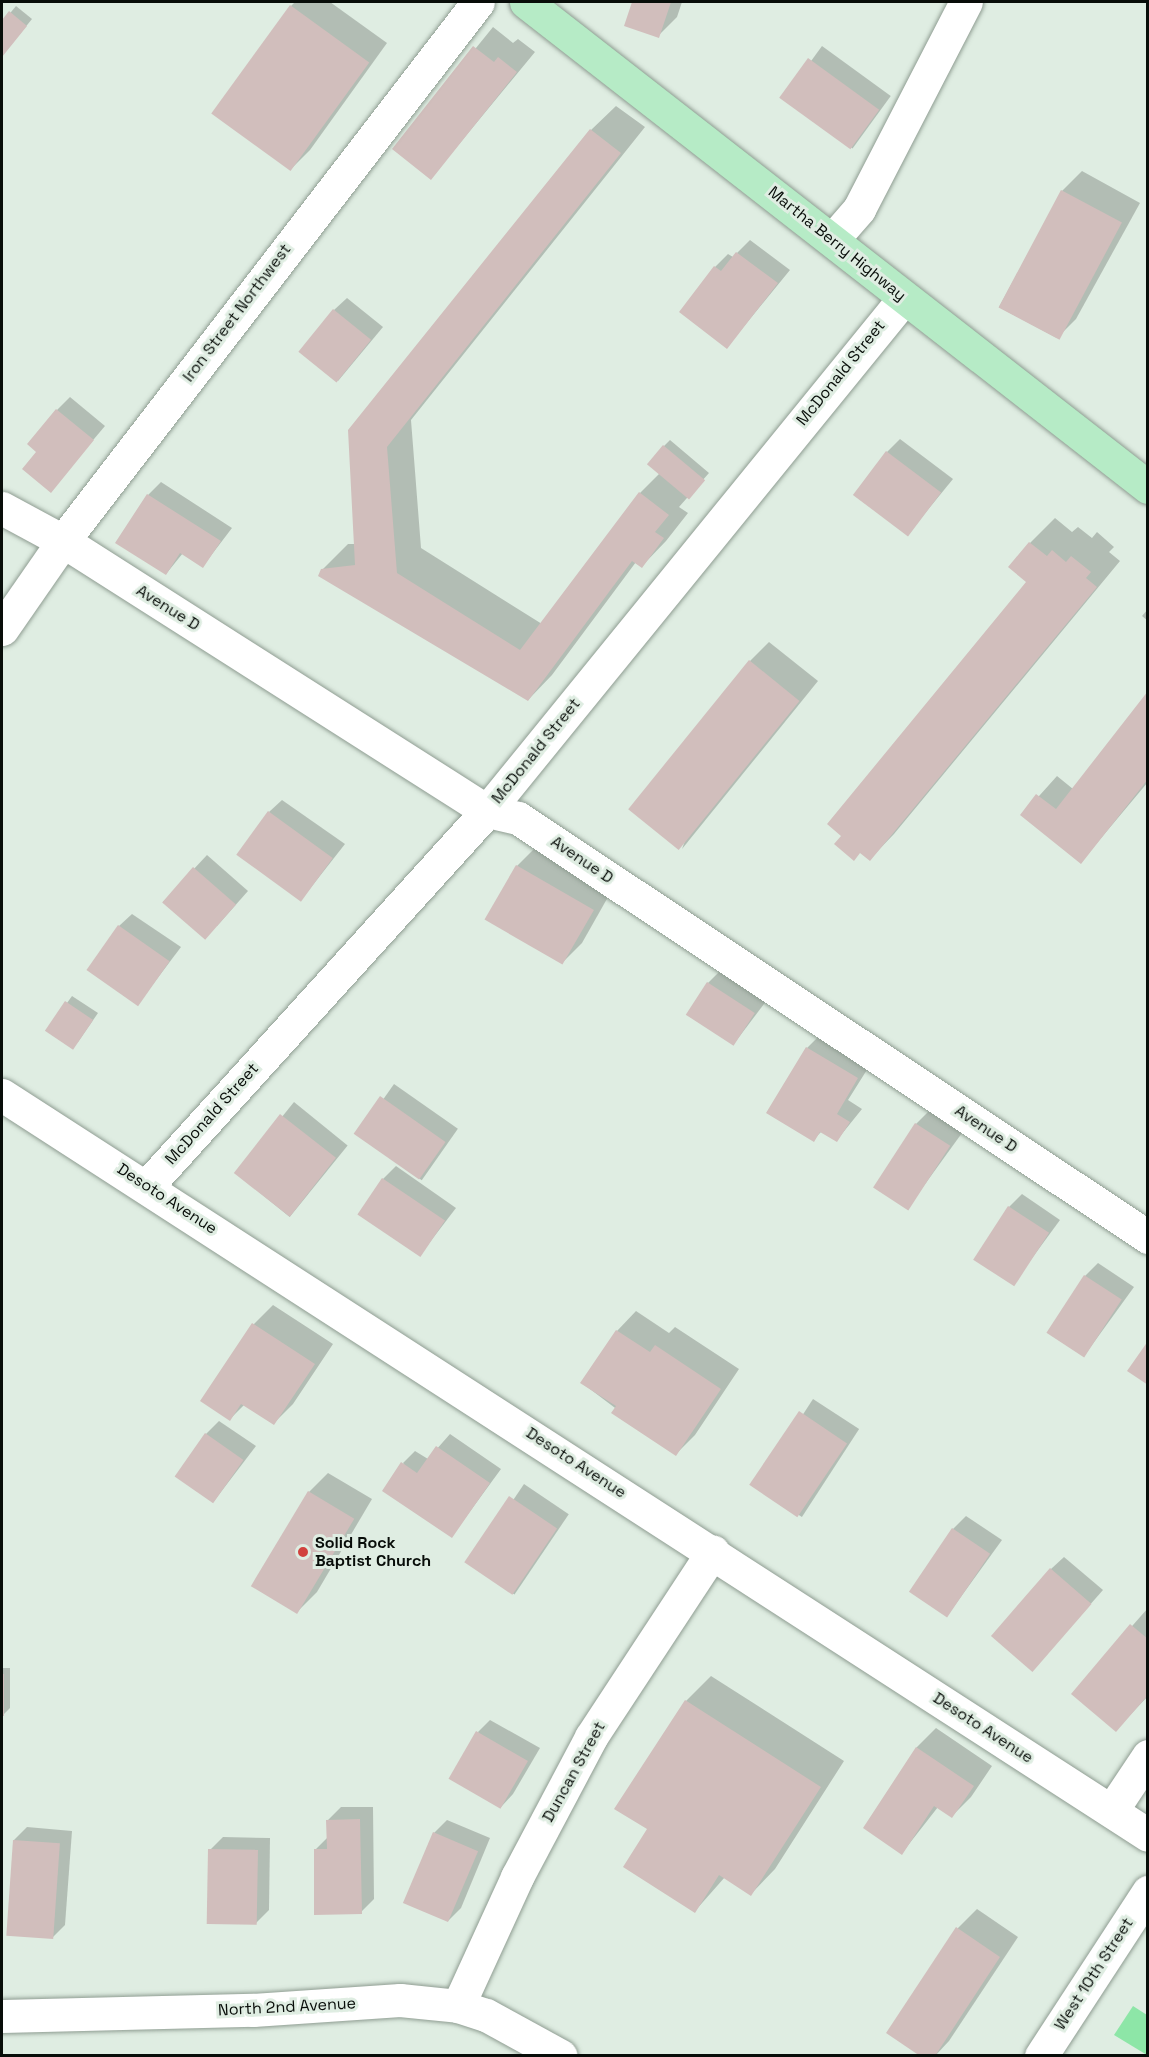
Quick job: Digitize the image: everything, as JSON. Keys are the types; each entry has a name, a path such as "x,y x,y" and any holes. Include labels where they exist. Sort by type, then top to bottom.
{"main road":[{"name":"Martha Berry Highway","path":"526,2 833,238 904,298 1148,488"}],"street":[{"name":"Iron Street Northwest","path":"2,628 63,541 478,2"},
{"path":"833,238 859,209 966,2"},
{"name":"McDonald Street","path":"147,1186 487,811 904,298"},
{"name":"Avenue D","path":"2,508 63,541 487,811 518,818 1148,1237"},
{"name":"Desoto Avenue","path":"2,1095 713,1551 1148,1835"},
{"name":"Duncan Street","path":"458,2006 517,1877 591,1737 713,1551"},
{"path":"1112,1810 1148,1756"},
{"name":"West 10th Street","path":"1041,2055 1148,1892"},
{"name":"North 2nd Avenue","path":"2,2016 254,2010 400,2000 458,2006 519,2030 561,2055"}],"shaded area":[{"path":"1133,2006 1147,2015 1147,2055 1114,2035"}],"building":[{"path":"632,2 671,2 659,38 624,26"},
{"path":"290,5 369,63 291,171 211,113"},
{"path":"9,11 27,26 2,57 2,20"},
{"path":"473,46 494,62 498,57 517,72 431,180 392,149"},
{"path":"808,58 879,110 850,149 779,98"},
{"path":"590,129 621,153 387,447 397,573 520,650 639,492 669,515 655,532 664,538 642,568 632,561 528,701 318,576 321,569 355,565 348,430"},
{"path":"1061,190 1122,222 1059,340 999,307"},
{"path":"736,252 778,283 727,349 679,312 714,266 721,271"},
{"path":"333,309 371,340 336,383 298,352"},
{"path":"56,409 94,440 51,493 22,469 36,452 27,444"},
{"path":"663,445 705,480 689,500 647,464"},
{"path":"886,451 941,493 908,536 853,495"},
{"path":"147,494 221,541 203,568 180,553 166,575 115,543"},
{"path":"1029,542 1047,556 1052,550 1066,562 1071,556 1091,572 1086,578 1097,587 870,861 860,853 854,861 834,844 841,836 827,824 1026,582 1008,567"},
{"path":"749,660 800,701 679,850 628,809"},
{"path":"1148,691 1148,779 1081,864 1020,815 1036,794 1056,809"},
{"path":"268,811 333,858 301,902 236,855"},
{"path":"516,865 594,910 562,965 484,920"},
{"path":"193,867 236,904 205,940 162,902"},
{"path":"118,925 170,961 138,1006 86,970"},
{"path":"707,982 755,1013 734,1046 686,1015"},
{"path":"65,1001 93,1020 73,1050 45,1031"},
{"path":"806,1047 858,1078 837,1114 850,1122 837,1142 820,1132 814,1142 766,1113"},
{"path":"380,1096 446,1142 419,1180 354,1134"},
{"path":"280,1114 336,1158 290,1217 234,1173"},
{"path":"915,1123 950,1146 908,1210 873,1188"},
{"path":"382,1178 445,1220 420,1257 357,1214"},
{"path":"1008,1206 1049,1233 1014,1286 973,1260"},
{"path":"1084,1275 1122,1300 1084,1357 1046,1333"},
{"path":"252,1323 315,1364 274,1425 241,1404 230,1421 200,1401"},
{"path":"616,1330 650,1352 655,1345 721,1389 676,1456 611,1413 616,1406 580,1383"},
{"path":"1148,1341 1148,1385 1127,1371"},
{"path":"799,1411 847,1443 797,1517 749,1485"},
{"path":"205,1433 244,1460 213,1503 175,1476"},
{"path":"436,1446 490,1483 452,1538 382,1491 401,1462 417,1473"},
{"name":"Solid Rock Baptist Church","path":"308,1491 354,1519 297,1614 251,1586"},
{"path":"509,1496 557,1528 512,1595 464,1562"},
{"path":"952,1528 990,1554 947,1618 909,1592"},
{"path":"1050,1568 1092,1604 1032,1672 991,1636"},
{"path":"1130,1624 1148,1639 1148,1695 1116,1732 1071,1694"},
{"path":"2,1674 4,1674 4,1716 2,1716"},
{"path":"685,1700 821,1787 751,1896 719,1875 695,1913 623,1867 647,1829 614,1809"},
{"path":"476,1731 528,1761 500,1809 449,1779"},
{"path":"916,1747 974,1786 952,1818 934,1806 902,1855 863,1828"},
{"path":"360,1819 362,1914 314,1915 314,1849 327,1849 326,1820"},
{"path":"433,1832 478,1851 448,1922 403,1903"},
{"path":"13,1840 60,1843 53,1939 6,1936"},
{"path":"208,1849 258,1850 257,1925 207,1924"},
{"path":"956,1927 1000,1957 935,2056 920,2056 886,2033"}],"place":[{"name":"Solid Rock Baptist Church","path":"303,1552"}]}
